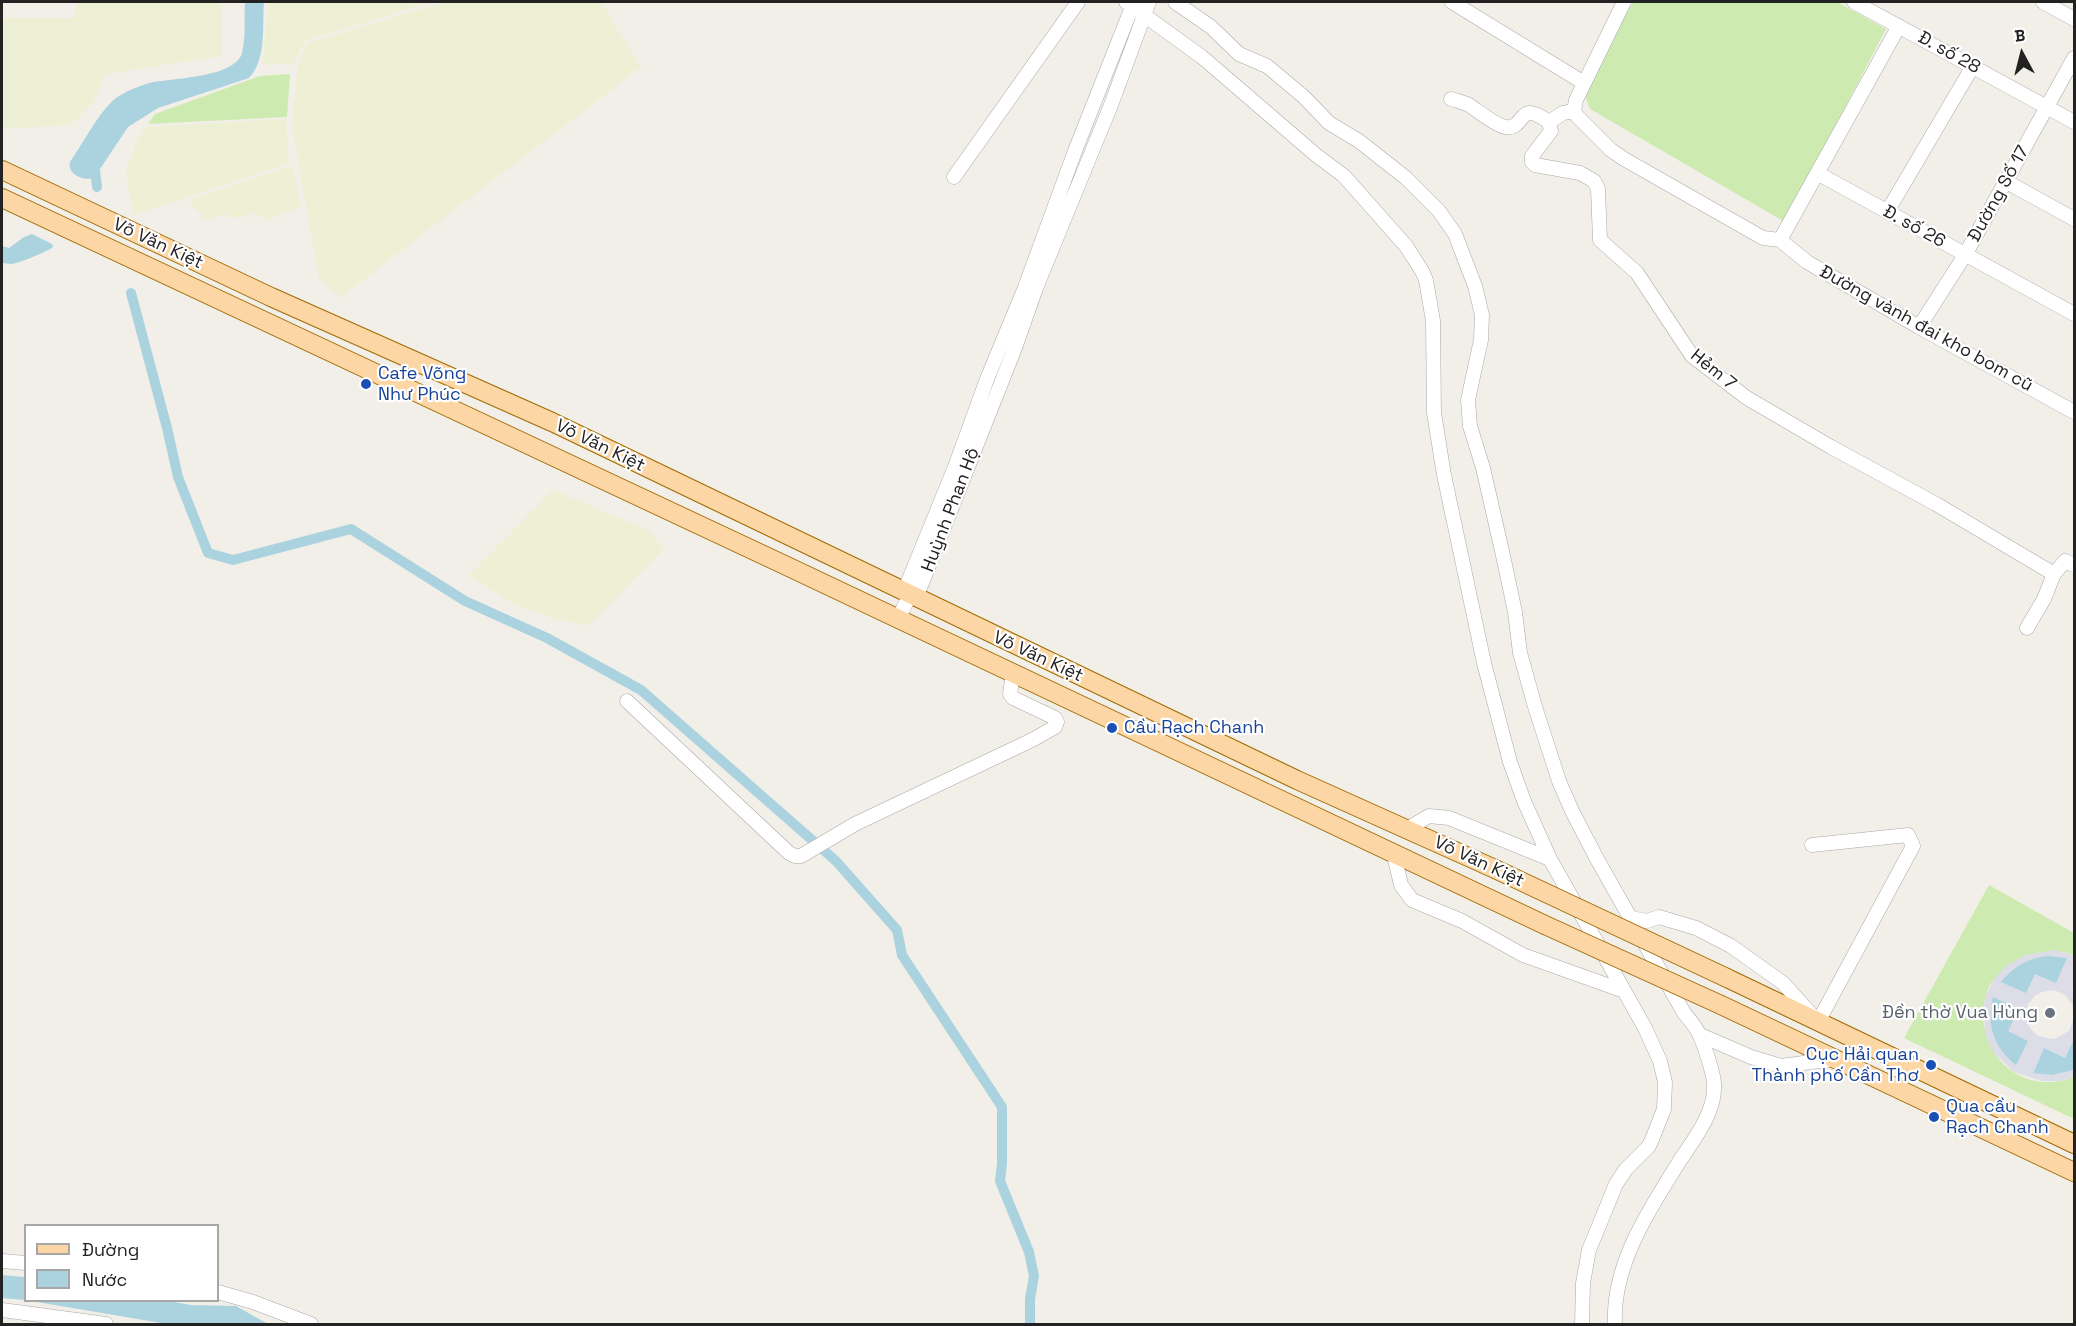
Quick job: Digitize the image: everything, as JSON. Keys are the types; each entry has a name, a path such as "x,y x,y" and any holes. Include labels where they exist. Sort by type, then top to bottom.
{"main road":[{"name":"Võ Văn Kiệt","path":"2,170 271,297 552,422 1297,780 1495,869 2074,1144"},
{"name":"Võ Văn Kiệt","path":"2,198 1394,855 1721,1005 2074,1172"},
{"path":"258,319 271,297"}],"street":[{"path":"954,177 1078,2"},
{"name":"Huỳnh Phan Hộ","path":"1131,3 1024,290 987,379 909,582 911,593 920,588 1015,348 1036,288 1111,105 1149,2"},
{"path":"1175,2 1211,27 1239,54 1267,66 1304,97 1329,123 1359,141 1406,178 1439,211 1455,234 1475,286 1482,315 1480,340 1468,400 1470,426 1483,468 1515,612 1520,653 1536,710 1559,781 1598,860 1684,1013 1700,1035 1714,1083 1712,1105 1701,1128 1637,1232 1623,1268 1614,1305 1615,1324"},
{"path":"1452,2 1584,83"},
{"path":"1574,111 1576,99 1624,2"},
{"name":"Đ. số 28","path":"1854,2 2074,122"},
{"path":"2043,2 2074,19"},
{"path":"1131,3 1202,57 1316,155 1344,176 1394,231 1422,271 1429,291 1433,321 1433,399 1444,475 1473,613 1510,762 1524,801 1550,859 1646,1028 1660,1061 1665,1082 1665,1103 1649,1146 1626,1169 1616,1184 1589,1250 1583,1283 1582,1324"},
{"path":"1574,111 1611,150 1624,159 1763,238 1780,240 1899,26"},
{"name":"Đường Số 17","path":"1920,327 1965,255 2074,58"},
{"path":"1887,212 1973,66"},
{"path":"1451,99 1466,104 1504,127 1514,125 1527,113 1536,113 1549,122 1563,113 1574,111"},
{"name":"Hẻm 7","path":"1549,122 1551,130 1532,156 1532,162 1535,165 1580,173 1594,181 1598,189 1600,240 1637,273 1692,356 1747,398 1936,504 2054,574"},
{"name":"Đ. số 26","path":"1817,173 2074,314"},
{"path":"2005,181 2074,219"},
{"name":"Đường vành đai kho bom cũ","path":"1780,240 1807,262 2074,412"},
{"path":"2027,628 2054,574 2065,561 2074,565"},
{"path":"898,619 911,593"},
{"path":"627,701 789,853 801,856 826,840 913,795 1055,728 1057,722 1055,718 1013,698 1010,694 1013,674"},
{"path":"1407,830 1430,816 1449,818 1550,859"},
{"path":"1631,918 1647,921 1659,917 1696,928 1731,946 1783,983 1818,1022 1913,846 1908,835 1812,845"},
{"path":"1394,855 1401,885 1412,900 1462,921 1523,955 1624,991"},
{"path":"1700,1035 1751,1057 1781,1066 1834,1059"},
{"path":"2,1261 24,1263"},
{"path":"219,1292 253,1302 311,1324"},
{"path":"2,1310 106,1324"}],"green space":[{"path":"77,2 222,2 222,56 106,74 93,103 71,125 2,129 2,18 73,18"},
{"path":"268,2 433,2 305,41 293,64 263,64"},
{"path":"444,2 601,2 641,67 341,297 319,279 292,127 298,65 307,43"},
{"path":"1633,2 1837,2 1886,29 1785,222 1590,109 1583,90"},
{"path":"290,74 287,117 148,124 155,114 260,76"},
{"path":"286,119 289,163 134,215 126,171 137,140 146,127"},
{"path":"292,165 301,207 265,221 256,213 230,219 226,213 206,220 188,200"},
{"path":"553,490 648,530 664,549 589,625 556,619 511,603 469,575"},
{"path":"1989,885 2074,933 2074,955 2061,952 2045,954 2002,974 1993,981 1984,1004 1984,1023 1988,1040 1996,1055 2008,1068 2038,1081 2055,1082 2074,1077 2074,1119 1904,1038"}],"shaded area":[{"path":"2054,950 2074,955 2072,991 2074,992 2074,1011 2065,995 2054,990 2042,992 2028,1004 2027,1022 2038,1036 2054,1039 2069,1031 2074,1018 2074,1039 2065,1058 2044,1048 2033,1072 2052,1075 2074,1070 2074,1077 2060,1081 2041,1081 2014,1072 1993,1052 1985,1034 1984,1006 1985,997 1994,979 2007,965 2025,955"}],"water":[{"path":"245,2 264,2 261,52 255,70 249,78 158,108 128,127 94,178 81,178 74,174 70,162 99,117 119,96 149,83 215,72 228,68 237,61 243,47"},
{"path":"32,234 52,244 53,247 20,262 2,263 2,246 9,248"},
{"path":"2048,956 2067,958 2056,983 2035,974 2026,993 2001,982 2011,971 2022,964"},
{"path":"1993,997 2019,1009 2008,1031 2028,1041 2016,1065 2002,1051 1994,1035 1991,1026"},
{"path":"2074,1039 2074,1070 2052,1075 2033,1073 2044,1048 2065,1058"},
{"path":"2,1275 24,1277 24,1300 2,1298"},
{"path":"37,1302 174,1302 191,1305 236,1306 268,1324 167,1324"}],"waterway":[{"path":"94,163 97,187"},
{"path":"131,293 178,477 208,553 233,560 351,529 465,601 547,638 641,690 836,861 897,930 902,955 1002,1107 1000,1181 1029,1252 1034,1276 1030,1299 1030,1324"}],"place":[{"name":"Cafe Võng Như Phúc","path":"366,384"},
{"name":"Cầu Rạch Chanh","path":"1112,728"},
{"name":"Đền thờ Vua Hùng","path":"2050,1013"},
{"name":"Cục Hải quan Thành phố Cần Thơ","path":"1931,1065"},
{"name":"Qua cầu Rạch Chanh","path":"1934,1117"}]}
